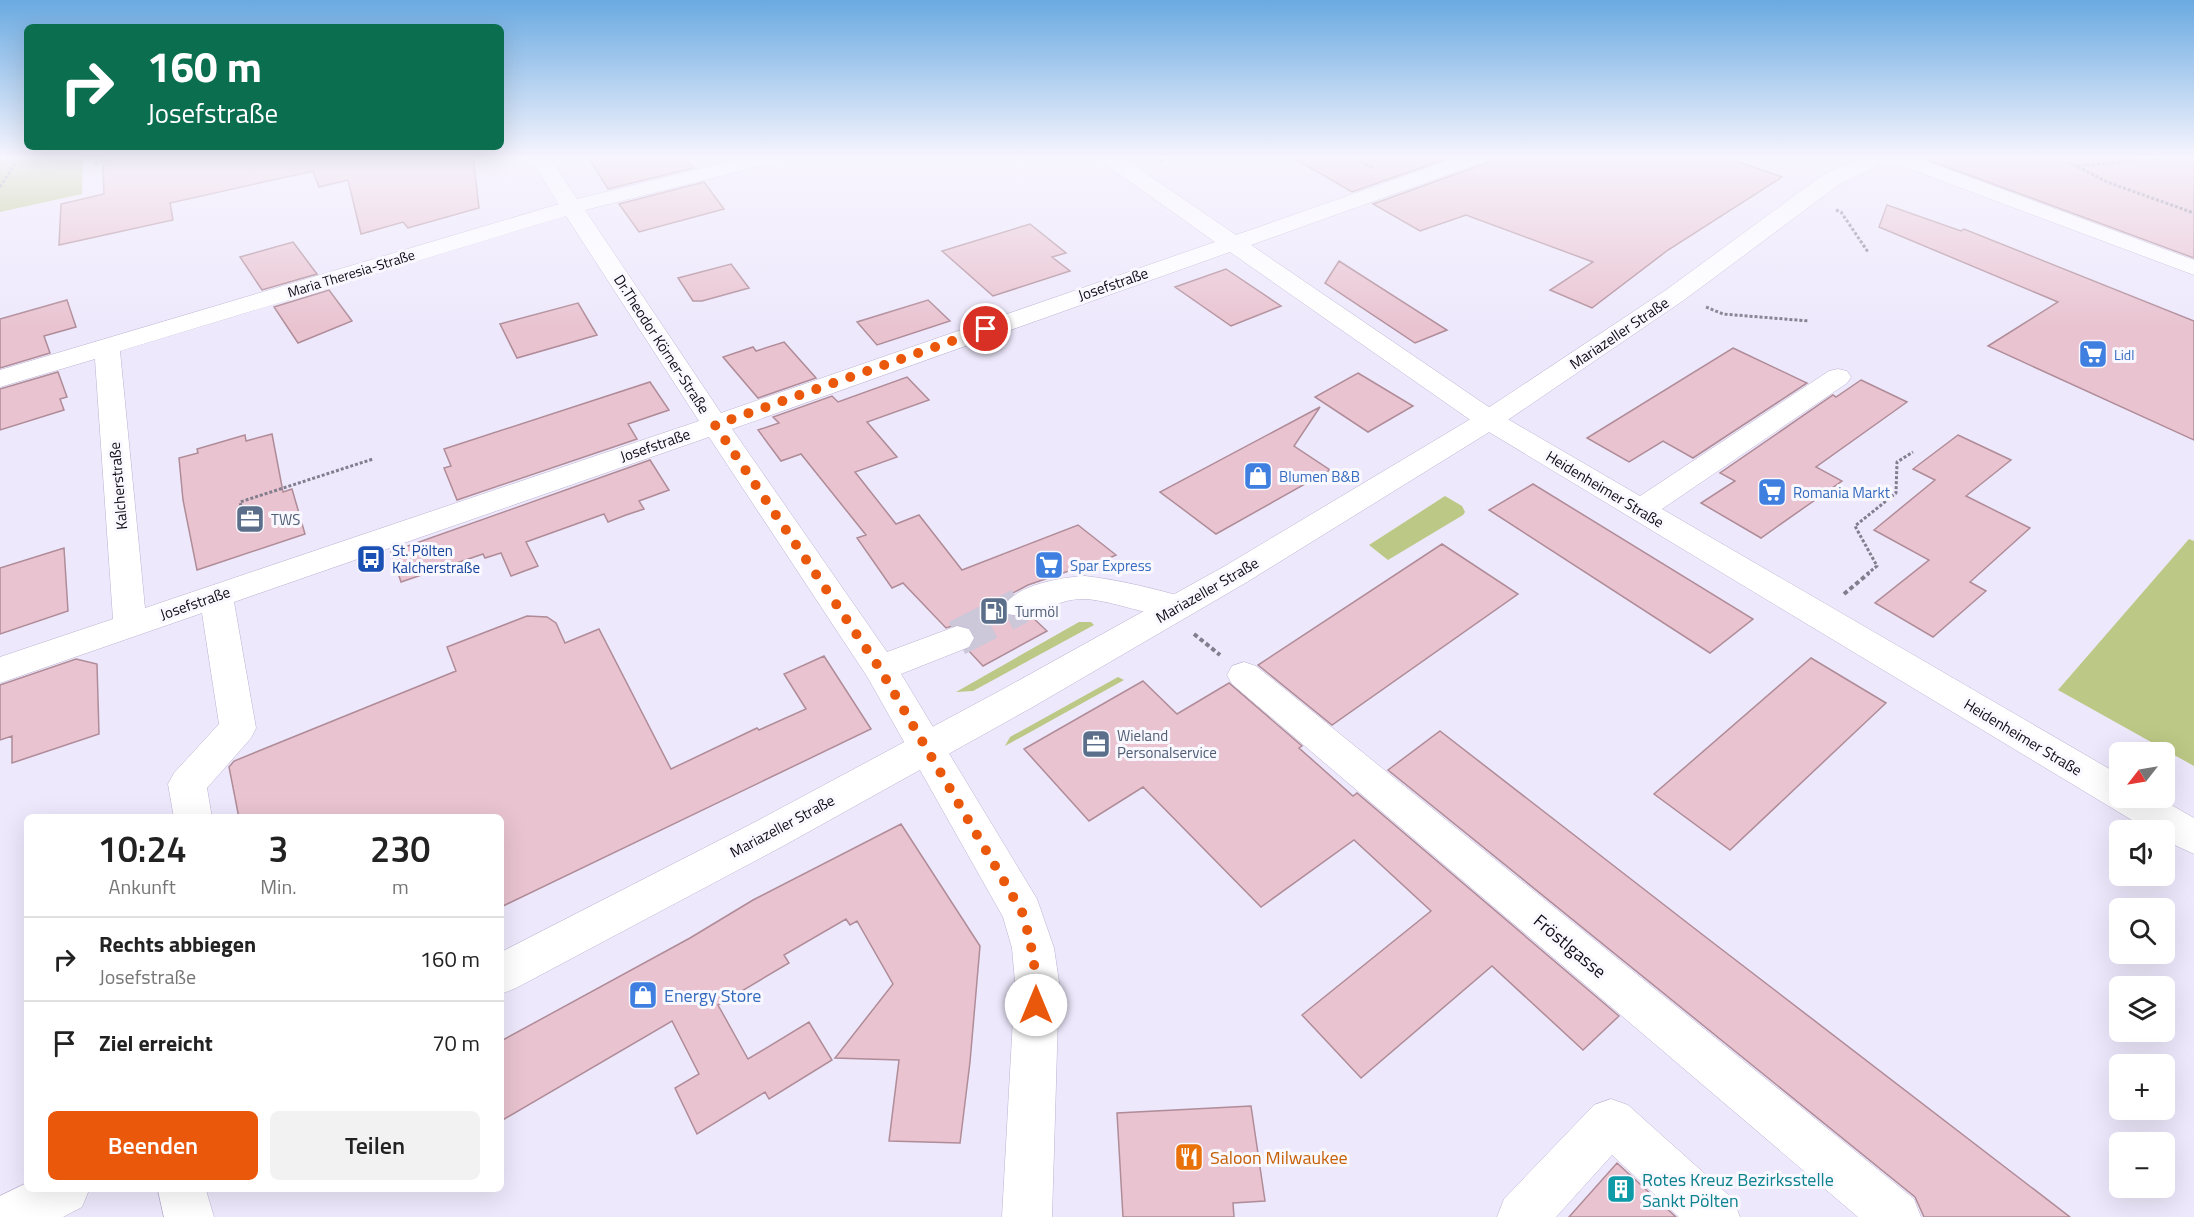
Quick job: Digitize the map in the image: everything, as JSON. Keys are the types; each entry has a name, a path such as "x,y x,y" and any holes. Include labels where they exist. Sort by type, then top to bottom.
{"street":[{"name":"Maria Theresia-Straße","path":"0,379 548,214"},
{"name":"Dr.Theodor Körner-Straße","path":"575,214 880,669 1022,912 1033,948 1037,982 1027,1217"},
{"name":"Heidenheimer Straße","path":"1189,214 1489,420 2109,787"},
{"name":"Josefstraße","path":"0,670 715,425 1315,214"},
{"name":"Mariazeller Straße","path":"504,972 771,833 1173,610 1489,420 1675,295 1785,214"},
{"path":"2048,214 2194,268"},
{"name":"Kalcherstraße","path":"107,347 130,626"},
{"path":"1640,510 1838,377"},
{"path":"1020,606 1043,595 1074,588 1090,588 1173,610"},
{"path":"192,814 187,784 238,728 216,595"},
{"path":"880,669 957,638"},
{"name":"Fröstlgasse","path":"1244,675 1896,1217"},
{"path":"2144,808 2194,838"},
{"path":"1522,1217 1611,1122 1715,1217"},
{"path":"11,1217 61,1192"},
{"path":"183,1192 189,1217"}],"path":[{"path":"1841,214 1868,252"},
{"path":"1675,295 1723,314 1809,321"},
{"path":"1819,616 1877,566 1856,526 1896,493 1897,462 1913,452"},
{"path":"241,506 240,502 373,459"},
{"path":"1173,610 1244,675"}],"green space":[{"path":"1445,496 1462,506 1465,512 1463,515 1388,560 1369,545"},
{"path":"2189,539 2194,541 2194,766 2175,755 2175,742 2151,742 2058,690"},
{"path":"1079,622 1091,622 1094,625 973,691 956,692"},
{"path":"1118,677 1124,680 1005,746 1010,737"}],"building":[{"path":"61,214 172,214 173,220 59,245"},
{"path":"356,214 458,214 408,228 403,222 361,234"},
{"path":"626,214 706,214 639,232"},
{"path":"1390,214 1725,214 1668,250 1592,308 1550,290 1593,262 1466,215 1420,231"},
{"path":"1884,214 1912,214 1961,231 1964,229 2194,321 2194,440 1988,346 2058,302 1879,227"},
{"path":"2074,214 2194,214 2194,258"},
{"path":"1030,224 1066,253 1052,257 1070,271 993,296 942,251"},
{"path":"293,242 317,274 262,290 240,257"},
{"path":"1339,261 1447,330 1415,343 1325,283"},
{"path":"731,264 749,288 702,301 693,301 678,278"},
{"path":"1226,269 1281,306 1231,326 1175,287"},
{"path":"329,290 352,321 298,343 274,307"},
{"path":"67,300 76,327 44,336 50,353 0,368 0,319"},
{"path":"928,300 950,321 877,345 857,322"},
{"path":"578,303 597,335 517,358 500,324"},
{"path":"784,342 816,378 758,398 723,357 753,347 756,351"},
{"path":"1733,348 1807,383 1693,458 1663,441 1629,462 1587,438"},
{"path":"58,372 67,397 60,399 64,410 0,430 0,389"},
{"path":"1358,373 1413,406 1368,432 1315,397"},
{"path":"907,377 929,400 867,422 897,457 855,472 896,524 919,515 962,570 1078,525 1116,555 1083,570 1080,567 1028,585 1009,595 1002,605 1006,615 1017,618 1031,616 1047,631 983,666 968,650 976,639 971,628 958,624 946,628 903,583 892,588 857,538 866,535 801,454 781,461 758,430 779,423 773,417 832,396 838,402"},
{"path":"1861,380 1907,402 1816,467 1842,481 1761,538 1701,503 1735,481 1720,473 1833,395 1836,397"},
{"path":"650,382 669,410 628,424 637,439 457,500 444,468 451,466 444,449"},
{"path":"1320,407 1294,446 1330,470 1216,534 1160,492"},
{"path":"272,434 283,492 292,489 305,534 197,570 183,500 179,458 198,453 197,449 245,435 246,441"},
{"path":"1958,435 2011,460 1966,496 2030,528 1970,582 1986,591 1933,637 1875,603 1929,560 1874,530 1935,480 1913,469"},
{"path":"650,460 669,490 639,501 644,509 608,522 604,514 526,542 538,566 511,576 501,553 485,558 483,554 401,582 391,552"},
{"path":"1533,484 1753,619 1710,653 1489,510"},
{"path":"1442,544 1518,594 1332,725 1258,665"},
{"path":"64,548 68,611 0,634 0,568"},
{"path":"527,616 547,617 556,623 565,643 599,629 671,769 757,728 759,730 806,709 784,674 824,656 871,729 504,906 504,814 238,814 229,767 234,761 456,671 447,647"},
{"path":"1811,658 1886,703 1730,850 1654,794"},
{"path":"76,659 97,664 99,734 12,763 12,736 0,740 0,685"},
{"path":"1143,681 1177,714 1229,683 1302,746 1299,748 1353,796 1357,793 1619,1016 1583,1050 1492,966 1361,1078 1302,1015 1431,911 1354,840 1261,907 1143,787 1089,821 1024,749"},
{"path":"1440,731 2070,1217 1924,1217 1915,1197 1388,770"},
{"path":"901,824 980,946 960,1143 889,1141 899,1060 835,1058 893,984 857,921 850,925 846,919 784,955 789,963 718,1005 748,1059 809,1022 832,1060 769,1099 765,1092 697,1134 675,1088 699,1074 672,1021 504,1119 504,1039 690,938 753,900"},
{"name":"Saloon Milwaukee","path":"1251,1106 1265,1201 1233,1203 1234,1217 1123,1217 1117,1113"},
{"name":"Rotes Kreuz Bezirksstelle Sankt Pölten","path":"1617,1163 1676,1217 1569,1217"}],"tunnel":[{"path":"957,638 1020,606"}],"place":[{"name":"Lidl","path":"2093,354"},
{"name":"Blumen B&B","path":"1258,476"},
{"name":"Romania Markt","path":"1772,492"},
{"name":"TWS","path":"250,519"},
{"name":"St. Pölten Kalcherstraße","path":"371,559"},
{"name":"Spar Express","path":"1049,565"},
{"name":"Turmöl","path":"994,611"},
{"name":"Wieland Personalservice","path":"1096,744"},
{"name":"Energy Store","path":"643,995"},
{"name":"Saloon Milwaukee","path":"1189,1157"},
{"name":"Rotes Kreuz Bezirksstelle Sankt Pölten","path":"1621,1189"}],"route":[{"path":"986,329 715,425 880,669 1022,912 1033,948 1037,982 1036,1005"}]}
